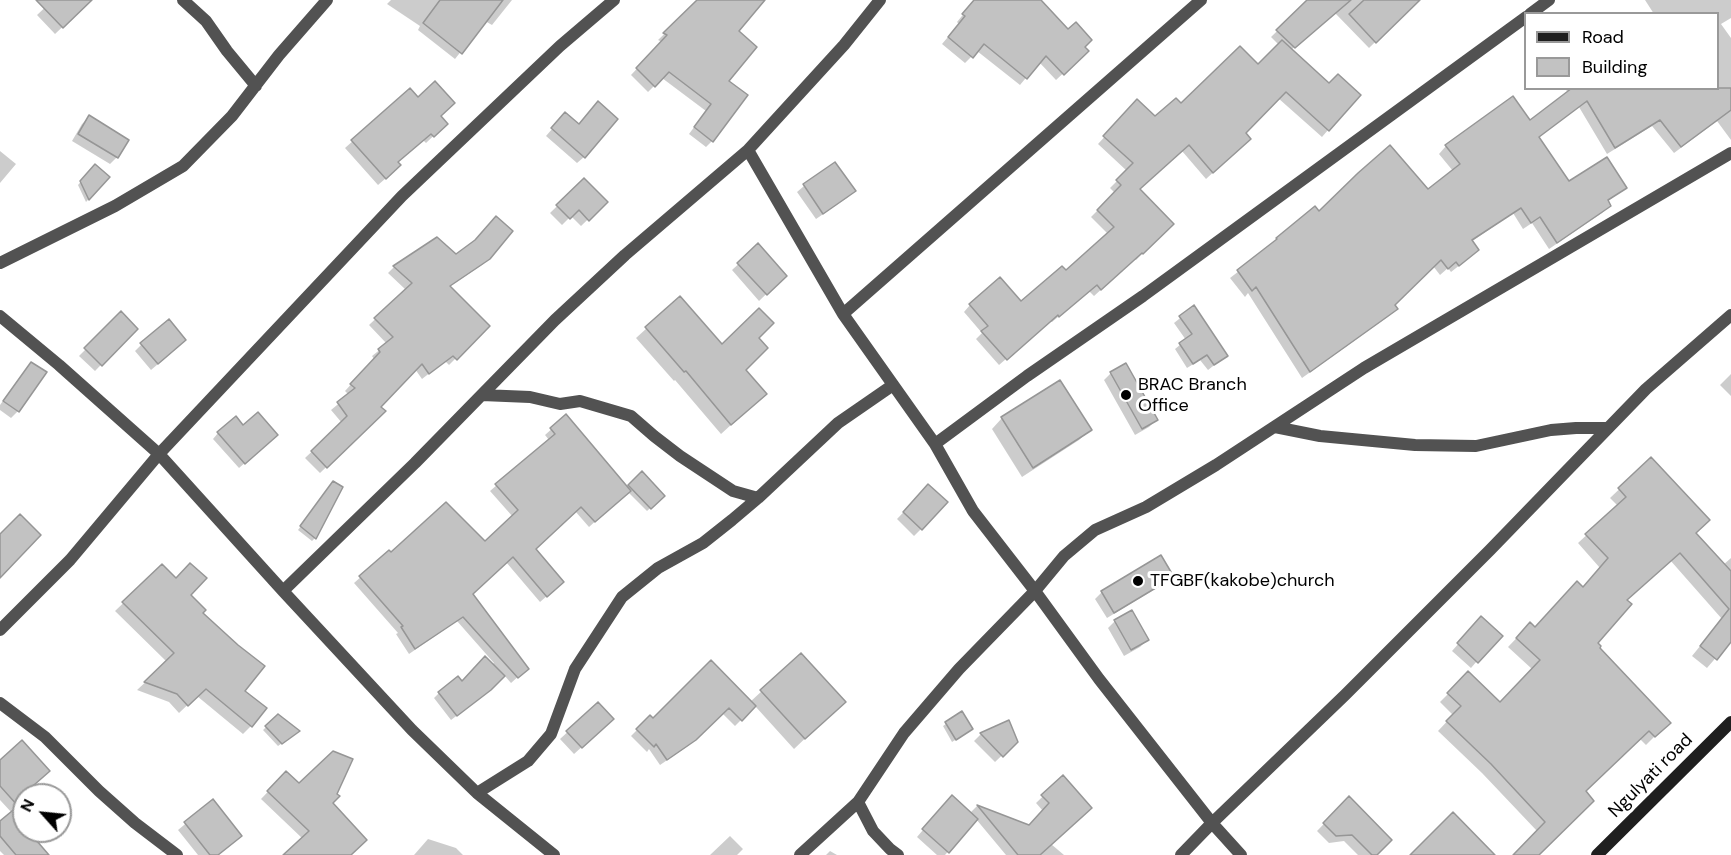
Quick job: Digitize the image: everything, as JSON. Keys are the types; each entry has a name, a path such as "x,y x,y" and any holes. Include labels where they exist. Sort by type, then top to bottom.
{"main road":[{"name":"Ngulyati road","path":"1597,855 1731,722"}],"street":[{"path":"183,0 206,21 256,86"},
{"path":"0,263 115,206 183,166 232,116 327,0"},
{"path":"0,630 70,560 159,454 402,196 560,46 614,0"},
{"path":"283,591 416,463 555,320 625,255 748,150 844,45 880,0"},
{"path":"843,314 1201,0"},
{"path":"1533,12 1549,0"},
{"path":"935,444 1027,376 1143,296 1524,18"},
{"path":"748,150 843,314 935,444 973,511 1099,679 1212,823 1241,855"},
{"path":"800,855 858,802 904,733 959,669 1035,591 1064,556 1095,530 1146,507 1216,465 1364,368 1731,153"},
{"path":"1180,855 1490,550 1646,389 1731,315"},
{"path":"0,316 159,454 412,730 477,793 554,855"},
{"path":"477,793 528,761 551,734 575,669 622,597 658,568 703,543 758,498 838,423 893,384"},
{"path":"482,395 530,397 560,404 580,401 632,416 663,442 733,491 758,498"},
{"path":"1275,427 1338,438 1415,445 1476,446 1551,430 1608,428"},
{"path":"0,703 45,737 99,791 135,823 177,855"},
{"path":"858,802 873,831 898,855"}],"building":[{"path":"36,0 92,0 63,28"},
{"path":"440,0 503,0 462,54 423,23"},
{"path":"697,0 765,0 739,31 757,47 729,81 748,95 713,142 694,127 711,104 669,72 655,87 636,68 667,35 663,33"},
{"path":"974,0 1041,0 1068,29 1076,22 1092,40 1085,47 1089,51 1064,75 1046,56 1027,79 984,44 973,58 948,37 965,16 962,14"},
{"path":"1307,0 1351,0 1295,48 1276,30"},
{"path":"1364,0 1420,0 1376,43 1349,14"},
{"path":"1282,40 1329,83 1338,74 1361,95 1329,131 1286,92 1246,133 1251,139 1213,173 1189,145 1140,189 1174,224 1101,290 1097,285 1059,317 1058,315 1007,360 981,331 988,326 969,304 1000,277 1021,301 1062,266 1066,270 1114,227 1097,210 1121,185 1116,180 1133,163 1103,136 1137,99 1155,116 1176,98 1181,103 1240,46 1258,64"},
{"path":"435,81 455,103 441,116 448,124 434,137 431,134 398,162 401,165 386,179 351,140 410,88 418,97"},
{"path":"1719,88 1731,88 1731,110 1681,147 1660,120 1615,148 1587,101 1539,137 1569,181 1607,157 1627,188 1608,200 1611,206 1557,243 1540,217 1531,223 1521,208 1472,240 1479,250 1459,266 1456,262 1448,269 1441,260 1395,305 1398,309 1310,372 1256,287 1252,291 1237,270 1315,206 1319,211 1390,145 1428,189 1460,164 1445,145 1513,96 1530,120 1569,90 1719,90"},
{"path":"598,101 618,119 585,158 551,128 565,112 579,124"},
{"path":"89,115 129,140 118,158 78,134"},
{"path":"835,162 856,191 823,214 803,184"},
{"path":"95,164 110,177 89,200 80,181"},
{"path":"584,178 608,202 589,221 579,210 570,219 556,205"},
{"path":"496,216 513,231 490,259 450,286 490,326 457,360 453,356 429,374 422,364 381,407 386,411 327,468 311,451 347,416 337,402 355,388 350,384 380,352 378,349 393,337 374,318 412,283 393,266 437,237 456,254 475,240"},
{"path":"758,243 787,276 767,295 737,263"},
{"path":"680,296 722,344 759,308 774,323 759,338 768,348 746,370 767,394 731,425 645,327"},
{"path":"1194,305 1228,356 1214,365 1207,355 1193,364 1179,343 1192,334 1179,316"},
{"path":"121,311 138,329 102,366 84,348"},
{"path":"169,319 186,340 158,364 140,343"},
{"path":"31,362 47,372 19,412 3,401"},
{"path":"1126,363 1158,420 1142,429 1110,372"},
{"path":"1060,380 1092,430 1033,468 1001,417"},
{"path":"258,412 278,435 245,464 217,432 236,416 243,425"},
{"path":"566,414 631,491 595,522 581,507 536,549 564,582 547,597 513,557 473,594 529,669 518,678 463,617 415,649 401,627 403,626 359,576 389,550 391,552 446,502 485,541 518,510 495,484 555,434 550,428"},
{"path":"1651,457 1710,520 1696,533 1731,571 1731,642 1717,660 1700,646 1729,609 1680,553 1627,600 1632,604 1598,643 1600,648 1671,723 1655,737 1649,731 1586,791 1594,801 1539,855 1513,855 1545,822 1491,764 1446,721 1461,706 1447,693 1468,671 1500,702 1540,660 1516,638 1530,622 1535,627 1577,581 1583,587 1608,558 1585,534 1626,497 1618,488"},
{"path":"642,471 665,496 651,509 628,485"},
{"path":"333,481 343,487 316,539 300,526"},
{"path":"928,484 948,502 922,530 903,512"},
{"path":"20,514 41,535 0,578 0,534"},
{"path":"1161,555 1174,577 1114,613 1101,591"},
{"path":"190,563 207,578 191,595 206,610 203,613 265,666 245,691 267,708 252,727 206,689 188,706 177,694 144,682 174,653 122,602 162,564 176,578"},
{"path":"1132,610 1149,640 1131,650 1114,620"},
{"path":"1481,616 1503,636 1478,663 1457,643"},
{"path":"801,653 846,702 805,739 760,690"},
{"path":"485,656 505,676 457,716 438,692 458,676 462,681"},
{"path":"711,660 756,706 742,721 729,708 696,740 667,760 656,744 654,747 636,729 650,715 653,718"},
{"path":"598,702 614,719 582,748 566,731"},
{"path":"962,711 973,729 956,740 945,722"},
{"path":"278,714 300,731 282,744 265,726"},
{"path":"1009,720 1018,742 1003,757 980,733"},
{"path":"22,740 50,771 36,783 12,783 12,799 0,786 0,760"},
{"path":"333,751 353,759 337,794 340,796 333,803 367,840 351,855 283,855 309,831 267,791 286,771 299,783"},
{"path":"1063,775 1092,808 1040,855 1018,855 977,805 1029,825 1049,803 1041,795"},
{"path":"952,795 978,819 949,853 922,829"},
{"path":"1349,796 1392,840 1377,855 1372,855 1352,835 1336,836 1323,823"},
{"path":"213,799 242,836 218,855 210,855 184,822"},
{"path":"12,811 12,843 39,843 49,855 16,855 0,836 0,821"},
{"path":"1453,812 1495,855 1410,855"}],"place":[{"name":"BRAC Branch Office","path":"1126,395"},
{"name":"TFGBF(kakobe)church","path":"1138,581"}]}
